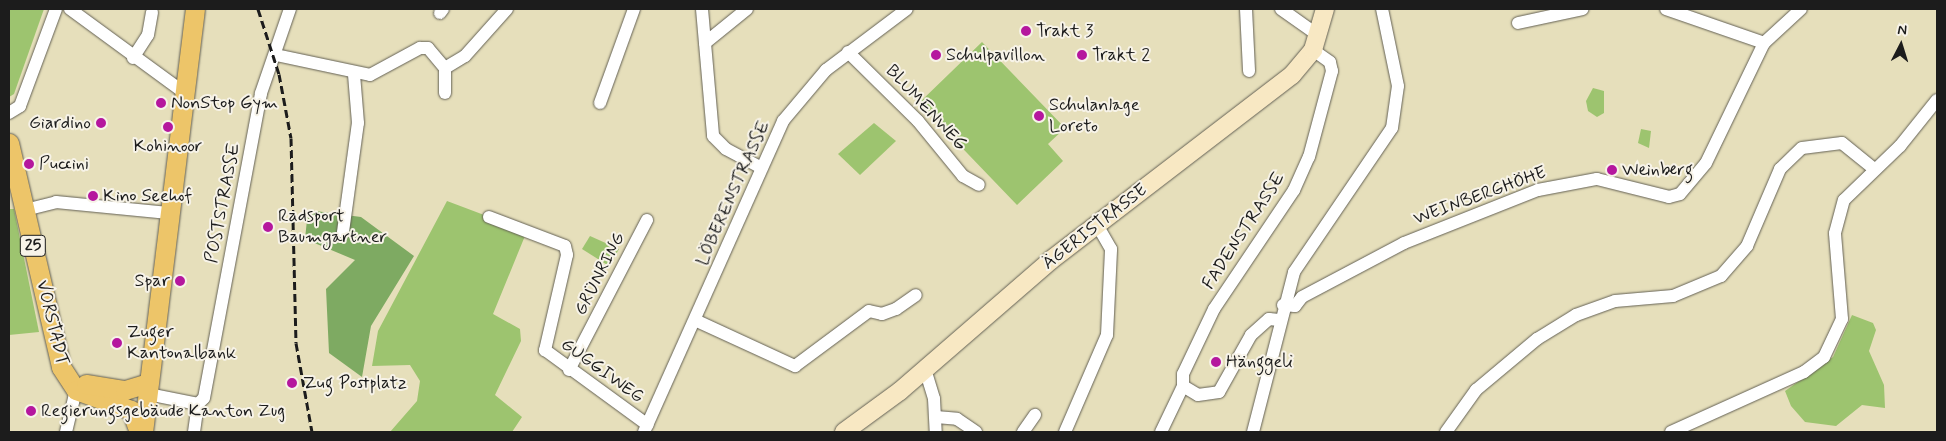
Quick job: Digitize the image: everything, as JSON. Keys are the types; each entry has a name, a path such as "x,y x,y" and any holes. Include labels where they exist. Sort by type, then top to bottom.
{"main road":[{"path":"143,432 182,92 195,9"},
{"name":"ÄGERISTRASSE","path":"844,432 926,369 1098,225 1292,75 1316,43 1326,9"},
{"name":"VORSTADT","path":"9,143 61,367 76,390"},
{"path":"58,350 78,382 125,390 148,389"},
{"path":"76,390 127,407 137,420 139,432"}],"street":[{"path":"9,113 20,106 56,9"},
{"path":"70,9 133,58 182,92"},
{"name":"POSTSTRASSE","path":"194,432 198,404 204,398 261,92 276,55 290,9"},
{"path":"445,68 465,56 507,9"},
{"path":"600,102 634,9"},
{"path":"702,9 713,136 726,149 760,168"},
{"path":"705,43 747,9"},
{"name":"LÖBERENSTRASSE","path":"646,429 697,320 760,168 794,105 848,52 907,9"},
{"path":"1246,9 1249,71"},
{"name":"FADENSTRASSE","path":"1161,432 1183,386 1183,374 1214,309 1294,190 1309,157 1332,71 1330,62 1316,43 1280,9"},
{"path":"1253,432 1283,305 1300,260 1392,128 1398,86 1382,9"},
{"path":"1518,23 1583,9"},
{"path":"1666,9 1764,42 1801,9"},
{"path":"133,58 148,35 152,12"},
{"name":"WEINBERGHÖHE","path":"1283,305 1295,306 1302,297 1404,243 1538,190 1598,179 1669,197 1680,194 1706,164 1764,42"},
{"path":"276,55 354,74 378,73 420,48 435,52 445,68 445,93"},
{"name":"BLUMENWEG","path":"848,52 918,121 963,176 979,186"},
{"path":"343,232 358,123 354,74"},
{"path":"1671,432 1804,372 1824,357 1842,319 1838,214 1850,190 1900,146 1937,100"},
{"path":"1446,432 1476,390 1537,340 1576,315 1615,301 1673,296 1721,276 1747,246 1780,169 1802,148 1842,143 1873,168"},
{"path":"25,210 56,202 168,214"},
{"name":"GUGGIWEG","path":"489,217 565,246 567,256 544,350 646,429"},
{"name":"GRÜNRING","path":"569,370 647,220"},
{"path":"1065,432 1107,335 1111,249 1098,225"},
{"path":"697,320 795,366 869,311 882,314 896,309 916,295"},
{"path":"1183,386 1198,395 1219,392 1251,335 1269,319 1279,320"},
{"path":"926,369 936,417 936,432"},
{"path":"148,389 198,404"},
{"path":"66,432 76,390"},
{"path":"1023,432 1035,415"},
{"path":"936,417 957,419 976,432"}],"green space":[{"path":"9,9 44,9 14,94 9,97"},
{"path":"982,42 1065,128 1048,144 1063,161 1017,205 919,103"},
{"path":"1593,88 1604,91 1604,113 1597,117 1588,111 1586,101"},
{"path":"874,123 896,141 860,175 838,154"},
{"path":"1641,129 1651,131 1649,148 1638,143"},
{"path":"447,201 527,231 493,314 520,329 521,341 495,395 522,417 512,432 390,432 417,401 420,381 410,365 372,366 378,331"},
{"path":"9,209 14,209 39,332 9,335"},
{"path":"308,210 361,217 414,256 371,326 362,377 329,353 326,289 355,260 305,239"},
{"path":"590,236 619,249 609,266 582,249"},
{"path":"1852,315 1873,323 1876,330 1869,351 1884,385 1885,408 1862,405 1836,426 1805,422 1791,406 1785,391 1833,357"}],"railway":[{"path":"258,9 279,74 291,138 296,343 312,432"}],"place":[{"name":"Trakt 3","path":"1026,31"},
{"name":"Schulpavillon","path":"936,55"},
{"name":"Trakt 2","path":"1082,55"},
{"name":"NonStop Gym","path":"161,103"},
{"name":"Schulanlage Loreto","path":"1039,116"},
{"name":"Giardino","path":"101,123"},
{"name":"Kohinoor","path":"168,127"},
{"name":"Puccini","path":"29,164"},
{"name":"Weinberg","path":"1612,170"},
{"name":"Kino Seehof","path":"93,196"},
{"name":"Radsport Baumgartner","path":"268,227"},
{"name":"Spar","path":"180,281"},
{"name":"Zuger Kantonalbank","path":"117,343"},
{"name":"Hänggeli","path":"1216,362"},
{"name":"Zug Postplatz","path":"292,383"},
{"name":"Regierungsgebäude Kanton Zug","path":"31,411"}]}
